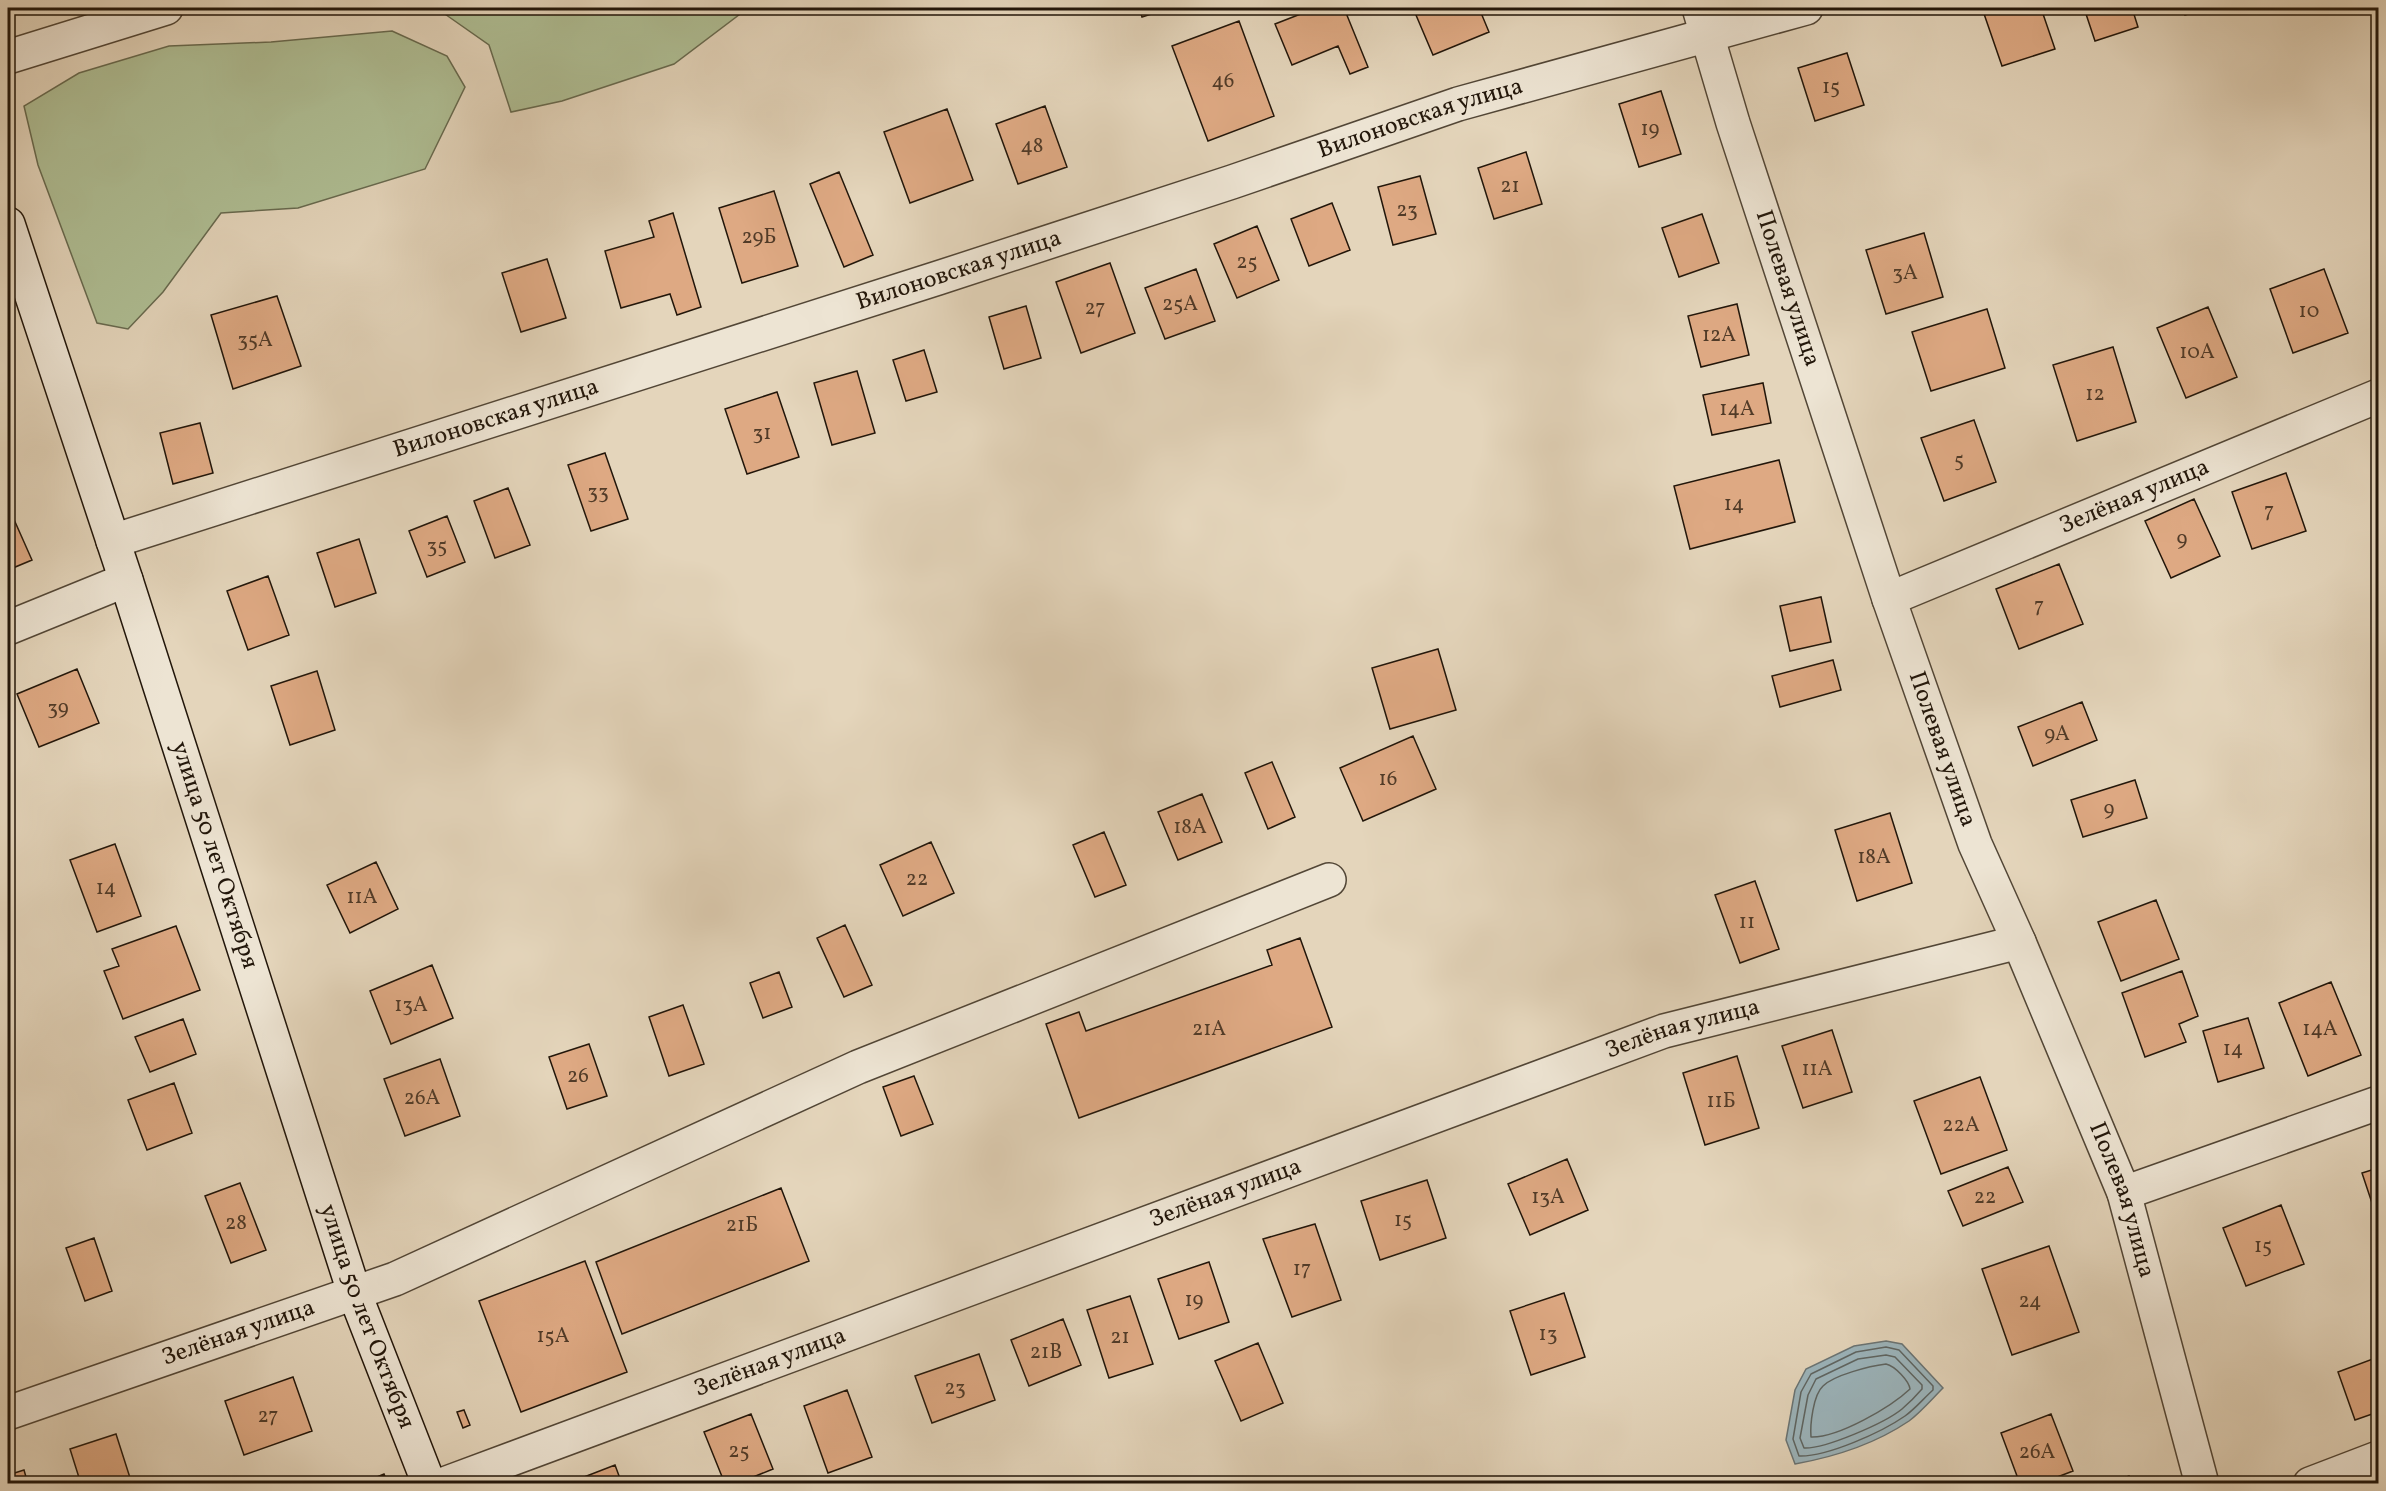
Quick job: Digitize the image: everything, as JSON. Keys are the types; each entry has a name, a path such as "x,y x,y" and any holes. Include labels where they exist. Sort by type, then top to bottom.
{"street":[{"path":"8,57 166,8"},
{"name":"Вилоновская улица","path":"113,541 938,278 1232,182 1703,22 1806,8"},
{"name":"Полевая улица","path":"1703,22 1733,123 1889,599 1975,844 2019,942 2124,1193 2202,1484"},
{"name":"улица 50 лет Октября","path":"8,224 126,580 354,1292 429,1484"},
{"name":"Зелёная улица","path":"1889,599 2379,396"},
{"path":"8,628 126,580"},
{"name":"Зелёная улица","path":"8,1413 395,1279 858,1067 1329,880"},
{"name":"Зелёная улица","path":"444,1484 1664,1031 2019,942"},
{"path":"2124,1193 2379,1103"},
{"path":"2310,1484 2379,1458"}],"green space":[{"path":"446,8 748,8 674,64 562,101 511,112 489,45 442,12"},
{"path":"392,31 447,56 465,87 425,169 298,208 221,213 163,292 128,329 97,323 38,165 24,106 79,73 169,46 271,42"}],"water":[{"path":"1886,1341 1902,1344 1943,1388 1922,1410 1896,1429 1868,1443 1824,1458 1795,1464 1786,1440 1795,1390 1806,1369 1854,1346"}],"building":[{"path":"1139,8 1170,8 1142,17"},
{"path":"1316,8 1344,8 1368,67 1350,74 1338,46 1292,65 1275,24"},
{"path":"1413,8 1479,8 1489,32 1433,55"},
{"path":"1982,8 2041,8 2055,49 2002,66"},
{"path":"2084,8 2132,8 2138,27 2095,41"},
{"path":"2182,8 2206,8 2185,15"},
{"path":"1239,21 1274,116 1208,141 1172,46"},
{"path":"1847,53 1864,105 1815,121 1798,68"},
{"path":"1661,91 1681,154 1639,167 1619,104"},
{"path":"1045,106 1067,167 1018,184 996,124"},
{"path":"947,109 973,180 910,203 884,132"},
{"path":"1526,152 1542,204 1494,219 1478,168"},
{"path":"839,172 873,255 844,267 810,184"},
{"path":"1420,176 1436,234 1393,245 1378,187"},
{"path":"774,191 798,266 742,283 719,208"},
{"path":"1332,203 1350,250 1309,266 1291,219"},
{"path":"673,213 701,307 677,315 670,294 621,308 605,251 654,237 649,221"},
{"path":"1702,214 1719,263 1679,277 1662,228"},
{"path":"1257,226 1279,280 1237,298 1214,244"},
{"path":"1924,233 1943,297 1886,314 1866,250"},
{"path":"547,259 566,318 521,332 502,273"},
{"path":"1110,263 1135,333 1081,353 1056,282"},
{"path":"1196,269 1215,321 1165,339 1145,288"},
{"path":"2324,269 2348,333 2293,353 2270,289"},
{"path":"277,296 301,366 233,389 211,315"},
{"path":"1737,304 1749,355 1701,367 1688,316"},
{"path":"1026,306 1041,358 1004,369 989,317"},
{"path":"2208,307 2237,377 2186,398 2157,328"},
{"path":"1987,309 2005,368 1931,391 1912,332"},
{"path":"2113,347 2136,422 2077,441 2053,365"},
{"path":"924,350 937,392 906,401 893,360"},
{"path":"857,371 875,433 832,445 814,383"},
{"path":"1763,383 1771,423 1712,435 1703,395"},
{"path":"777,392 799,457 747,474 725,409"},
{"path":"1974,420 1996,482 1944,501 1921,438"},
{"path":"200,423 213,473 173,484 160,433"},
{"path":"605,453 628,519 591,531 568,465"},
{"path":"1779,460 1795,522 1690,549 1674,486"},
{"path":"2286,473 2306,531 2252,549 2232,492"},
{"path":"508,488 530,545 495,558 474,501"},
{"path":"2194,499 2220,556 2171,578 2145,521"},
{"path":"8,506 32,560 8,570"},
{"path":"447,516 465,562 427,577 409,531"},
{"path":"359,539 376,593 335,607 317,553"},
{"path":"2059,564 2083,624 2019,649 1996,589"},
{"path":"268,576 289,635 248,650 227,591"},
{"path":"1821,597 1831,642 1790,651 1780,606"},
{"path":"1438,649 1456,710 1390,729 1372,668"},
{"path":"1833,660 1841,690 1780,707 1772,676"},
{"path":"77,669 99,723 39,747 17,694"},
{"path":"317,671 335,730 290,745 271,686"},
{"path":"2082,702 2097,740 2033,766 2018,727"},
{"path":"1413,736 1436,789 1363,821 1340,768"},
{"path":"1272,762 1295,817 1268,829 1245,773"},
{"path":"2135,780 2147,818 2083,837 2071,800"},
{"path":"1202,794 1222,842 1178,860 1158,812"},
{"path":"1890,813 1912,883 1857,901 1835,830"},
{"path":"1104,832 1126,885 1095,897 1073,845"},
{"path":"931,842 954,893 903,916 880,865"},
{"path":"115,844 141,916 97,932 70,860"},
{"path":"376,862 398,909 350,933 327,885"},
{"path":"1755,881 1779,949 1740,963 1715,895"},
{"path":"2156,900 2179,959 2121,981 2098,922"},
{"path":"845,925 872,985 844,997 817,938"},
{"path":"176,926 200,990 123,1019 104,971 119,966 112,949"},
{"path":"1300,938 1332,1027 1079,1118 1046,1024 1079,1012 1086,1031 1272,965 1267,950"},
{"path":"432,965 453,1018 391,1044 370,991"},
{"path":"2182,971 2198,1016 2179,1024 2186,1042 2145,1057 2122,993"},
{"path":"779,972 792,1007 763,1018 750,983"},
{"path":"2331,982 2361,1055 2308,1076 2279,1003"},
{"path":"683,1005 704,1064 669,1076 649,1017"},
{"path":"2248,1018 2264,1068 2218,1082 2203,1031"},
{"path":"183,1019 196,1054 150,1072 135,1037"},
{"path":"1832,1030 1852,1092 1803,1108 1782,1046"},
{"path":"589,1044 607,1096 567,1109 549,1057"},
{"path":"1737,1056 1759,1128 1705,1145 1683,1073"},
{"path":"440,1059 460,1116 405,1136 384,1079"},
{"path":"914,1076 933,1124 901,1136 883,1087"},
{"path":"1980,1077 2007,1150 1941,1174 1914,1101"},
{"path":"174,1083 192,1133 147,1150 128,1100"},
{"path":"1567,1159 1588,1210 1530,1235 1508,1184"},
{"path":"2008,1167 2023,1202 1963,1226 1948,1191"},
{"path":"2378,1168 2378,1221 2362,1173"},
{"path":"1427,1180 1446,1238 1380,1260 1361,1201"},
{"path":"240,1183 266,1250 231,1263 205,1196"},
{"path":"781,1188 809,1261 622,1334 596,1262"},
{"path":"2281,1205 2304,1264 2246,1286 2223,1228"},
{"path":"1315,1224 1341,1300 1292,1317 1263,1239"},
{"path":"94,1238 112,1291 85,1301 66,1248"},
{"path":"2049,1246 2079,1332 2012,1355 1982,1269"},
{"path":"585,1261 627,1372 521,1412 479,1301"},
{"path":"1209,1262 1229,1322 1179,1339 1158,1279"},
{"path":"1564,1293 1585,1357 1531,1375 1510,1311"},
{"path":"1130,1296 1153,1364 1109,1378 1087,1310"},
{"path":"1063,1319 1081,1365 1029,1386 1011,1340"},
{"path":"1258,1343 1283,1403 1241,1421 1215,1361"},
{"path":"979,1354 995,1400 932,1423 915,1376"},
{"path":"2378,1357 2378,1412 2355,1420 2338,1372"},
{"path":"293,1377 312,1431 244,1455 225,1401"},
{"path":"847,1390 872,1457 828,1473 804,1406"},
{"path":"464,1410 470,1425 463,1428 457,1412"},
{"path":"751,1414 773,1469 736,1484 725,1484 704,1432"},
{"path":"2051,1414 2073,1471 2039,1484 2020,1484 2001,1433"},
{"path":"116,1434 132,1484 81,1484 70,1449"},
{"path":"615,1465 622,1484 566,1484"},
{"path":"24,1470 28,1484 8,1484 8,1475"},
{"path":"384,1474 388,1484 379,1484 377,1477"},
{"path":"2129,1476 2132,1484 2109,1484"}]}
